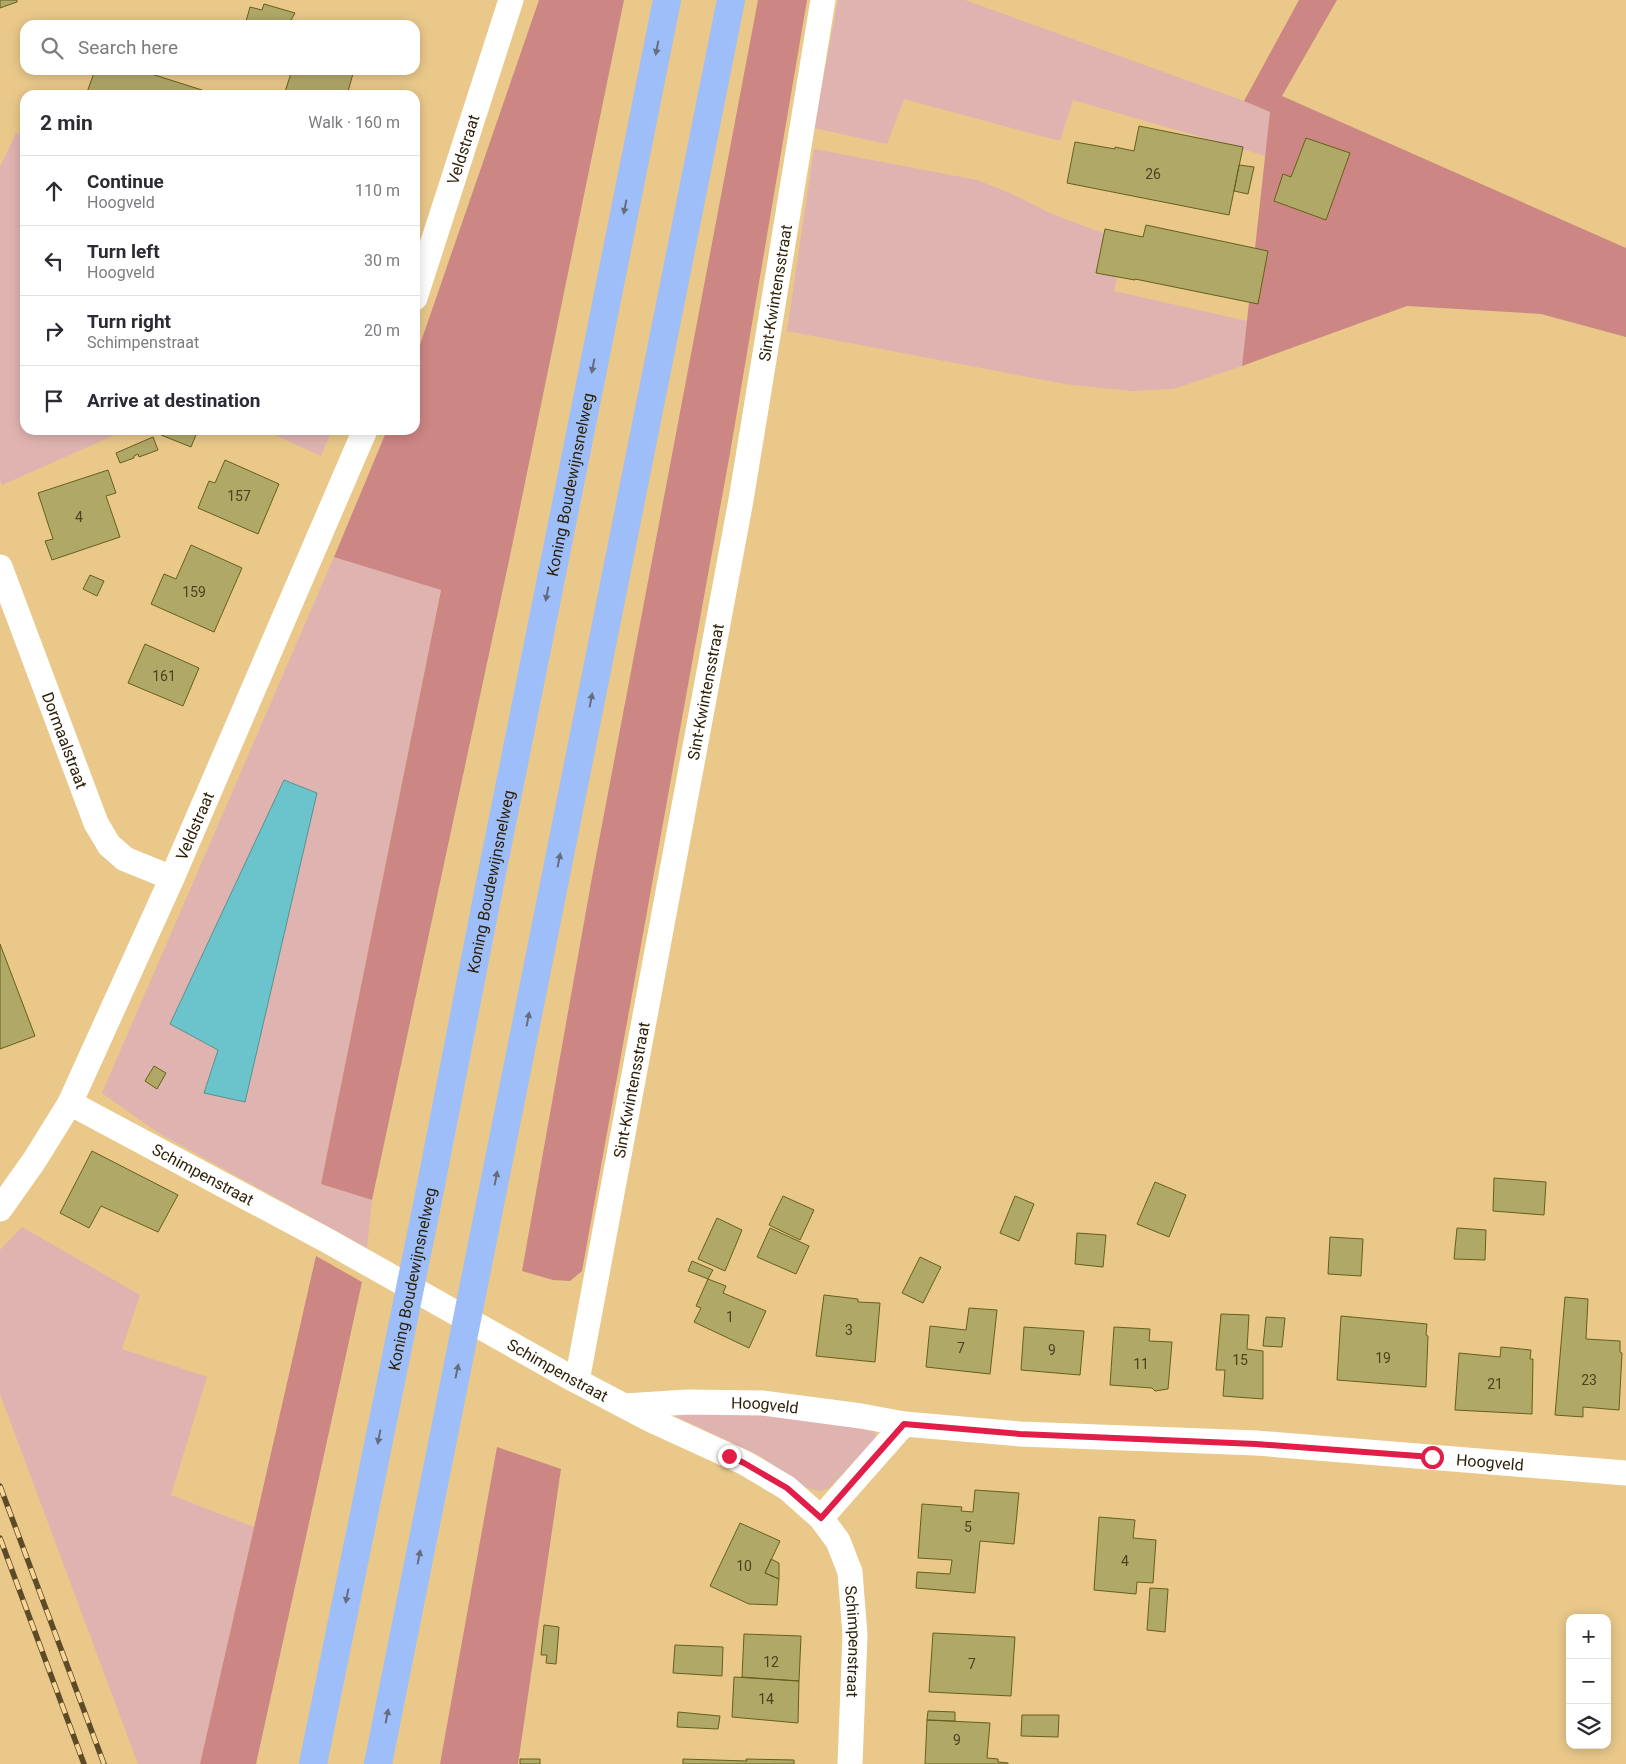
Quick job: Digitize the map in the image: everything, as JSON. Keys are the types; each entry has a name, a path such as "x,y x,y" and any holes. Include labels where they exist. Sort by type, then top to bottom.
{"highway":[{"name":"Koning Boudewijnsnelweg","path":"313,1764 429,1195 666,0"},
{"path":"378,1764 731,0"}],"street":[{"name":"Veldstraat","path":"420,282 511,0"},
{"name":"Sint-Kwintensstraat","path":"577,1381 739,510 824,0"},
{"name":"Veldstraat","path":"0,1209 34,1161 70,1103 172,878 362,435"},
{"name":"Dormaalstraat","path":"0,567 96,822 109,846 125,859 172,878"},
{"name":"Schimpenstraat","path":"70,1103 328,1241 577,1381 744,1463 787,1488 821,1518 838,1542 850,1572 855,1635 850,1764"},
{"name":"Hoogveld","path":"625,1406 687,1402 762,1403 861,1416 904,1424 1020,1434 1256,1444 1626,1473"},
{"path":"821,1518 904,1424"}],"shaded area":[{"path":"539,0 624,0 511,551 372,1200 321,1184 441,590 334,557 385,435 420,435 420,345"},
{"path":"758,0 807,0 730,453 582,1271 570,1281 553,1280 522,1271 591,883"},
{"path":"838,0 965,0 1244,101 1270,112 1266,156 1073,100 1060,141 904,99 887,144 814,128"},
{"path":"1299,0 1337,0 1282,96 1626,248 1626,337 1541,314 1407,306 1242,366 1270,112 1244,101"},
{"path":"16,133 20,134 20,435 115,435 2,485 0,480 0,167"},
{"path":"814,149 977,180 1010,193 1050,213 1126,242 1114,291 1247,321 1242,366 1173,389 1131,391 1065,384 787,331"},
{"path":"275,435 330,435 321,456"},
{"path":"334,557 441,589 321,1184 372,1200 367,1248 157,1132 102,1093","holes":["284,780 245,1102 204,1093 218,1050 170,1024"]},
{"path":"22,1227 140,1295 122,1349 207,1377 171,1495 254,1527 200,1764 138,1764 0,1394 0,1250"},
{"path":"316,1256 362,1282 256,1764 200,1764"},
{"path":"679,1409 786,1415 874,1431 877,1438 829,1488 820,1491 804,1487 760,1456 675,1416"},
{"path":"497,1447 561,1469 518,1764 440,1764"}],"water":[{"path":"284,780 317,793 245,1102 204,1093 218,1050 170,1024"}],"building":[{"path":"0,0 17,0 17,2 0,8"},
{"path":"264,4 295,13 291,20 246,20 250,7 262,10"},
{"path":"93,75 155,75 202,90 88,90"},
{"path":"290,75 353,75 348,90 286,90"},
{"path":"1139,126 1243,147 1229,215 1067,183 1075,142 1134,151"},
{"path":"1306,138 1350,153 1326,220 1274,201 1283,174 1291,177"},
{"path":"1239,165 1254,167 1248,194 1234,191"},
{"path":"1146,225 1268,251 1258,304 1096,273 1105,229 1143,237"},
{"path":"161,435 196,435 191,447"},
{"path":"153,437 158,450 139,457 138,454 134,458 120,463 116,453"},
{"path":"225,460 279,484 258,534 198,508 209,481 215,483"},
{"path":"108,470 116,493 106,496 120,537 52,560 45,541 53,539 38,493"},
{"path":"191,545 242,568 214,632 151,604 164,574 176,579"},
{"path":"90,575 104,581 97,596 83,589"},
{"path":"145,644 199,668 183,706 128,683"},
{"path":"0,944 35,1036 0,1049"},
{"path":"154,1066 166,1073 157,1089 145,1081"},
{"path":"92,1151 178,1195 158,1232 101,1206 89,1228 60,1213"},
{"path":"1494,1178 1546,1182 1544,1215 1493,1211"},
{"path":"1155,1182 1186,1195 1169,1237 1137,1224"},
{"path":"783,1196 814,1210 800,1240 769,1225"},
{"path":"1015,1196 1034,1204 1019,1241 1000,1233"},
{"path":"717,1218 742,1230 725,1271 698,1259"},
{"path":"770,1228 809,1246 796,1274 757,1257"},
{"path":"1457,1228 1486,1230 1485,1260 1454,1259"},
{"path":"1077,1233 1106,1235 1103,1267 1075,1264"},
{"path":"1330,1237 1363,1239 1361,1276 1328,1274"},
{"path":"920,1257 941,1267 923,1303 902,1293"},
{"path":"692,1261 713,1270 708,1279 688,1271"},
{"path":"708,1279 726,1286 723,1293 766,1311 749,1348 694,1322 701,1308 696,1306"},
{"path":"824,1295 858,1299 858,1302 880,1303 875,1362 816,1356"},
{"path":"1565,1297 1588,1299 1586,1339 1620,1341 1620,1352 1622,1353 1619,1410 1583,1407 1583,1417 1555,1415"},
{"path":"969,1308 997,1310 990,1374 926,1367 930,1326 966,1330"},
{"path":"1221,1314 1249,1315 1247,1349 1263,1351 1263,1399 1223,1396 1225,1370 1216,1370"},
{"path":"1341,1316 1427,1324 1426,1387 1337,1380"},
{"path":"1266,1317 1285,1318 1282,1347 1263,1346"},
{"path":"1024,1327 1084,1331 1080,1375 1021,1370"},
{"path":"1114,1327 1150,1329 1149,1341 1172,1342 1168,1389 1155,1391 1152,1388 1110,1385"},
{"path":"1501,1347 1531,1350 1530,1359 1533,1359 1532,1414 1455,1410 1459,1353 1500,1357"},
{"path":"975,1490 1019,1493 1014,1544 980,1541 975,1593 916,1588 917,1572 950,1574 952,1560 918,1558 922,1504 962,1507 961,1511 973,1512"},
{"path":"1099,1517 1135,1520 1133,1538 1156,1540 1153,1583 1137,1582 1136,1594 1094,1590"},
{"path":"740,1523 780,1541 765,1573 779,1579 777,1605 749,1604 710,1586"},
{"path":"771,1559 779,1563 779,1579 765,1573"},
{"path":"1150,1588 1168,1589 1165,1632 1147,1630"},
{"path":"544,1625 559,1627 556,1664 546,1663 547,1655 541,1655"},
{"path":"933,1633 1015,1637 1011,1696 929,1692"},
{"path":"744,1634 801,1636 799,1681 742,1677"},
{"path":"675,1645 723,1647 722,1676 673,1673"},
{"path":"734,1677 799,1681 798,1723 732,1717"},
{"path":"928,1711 955,1712 955,1721 927,1720"},
{"path":"678,1712 720,1716 718,1729 677,1727"},
{"path":"1022,1715 1059,1715 1058,1737 1021,1736"},
{"path":"927,1720 990,1723 987,1758 998,1759 998,1762 1008,1764 925,1764"},
{"path":"520,1759 540,1759 540,1764 520,1764"},
{"path":"683,1759 794,1760 794,1764 683,1764"}],"railway":[{"path":"0,1486 104,1764"},
{"path":"0,1538 84,1764"}],"route":[{"path":"729,1456 787,1488 821,1518 904,1424 1020,1434 1256,1444 1432,1457"}]}
